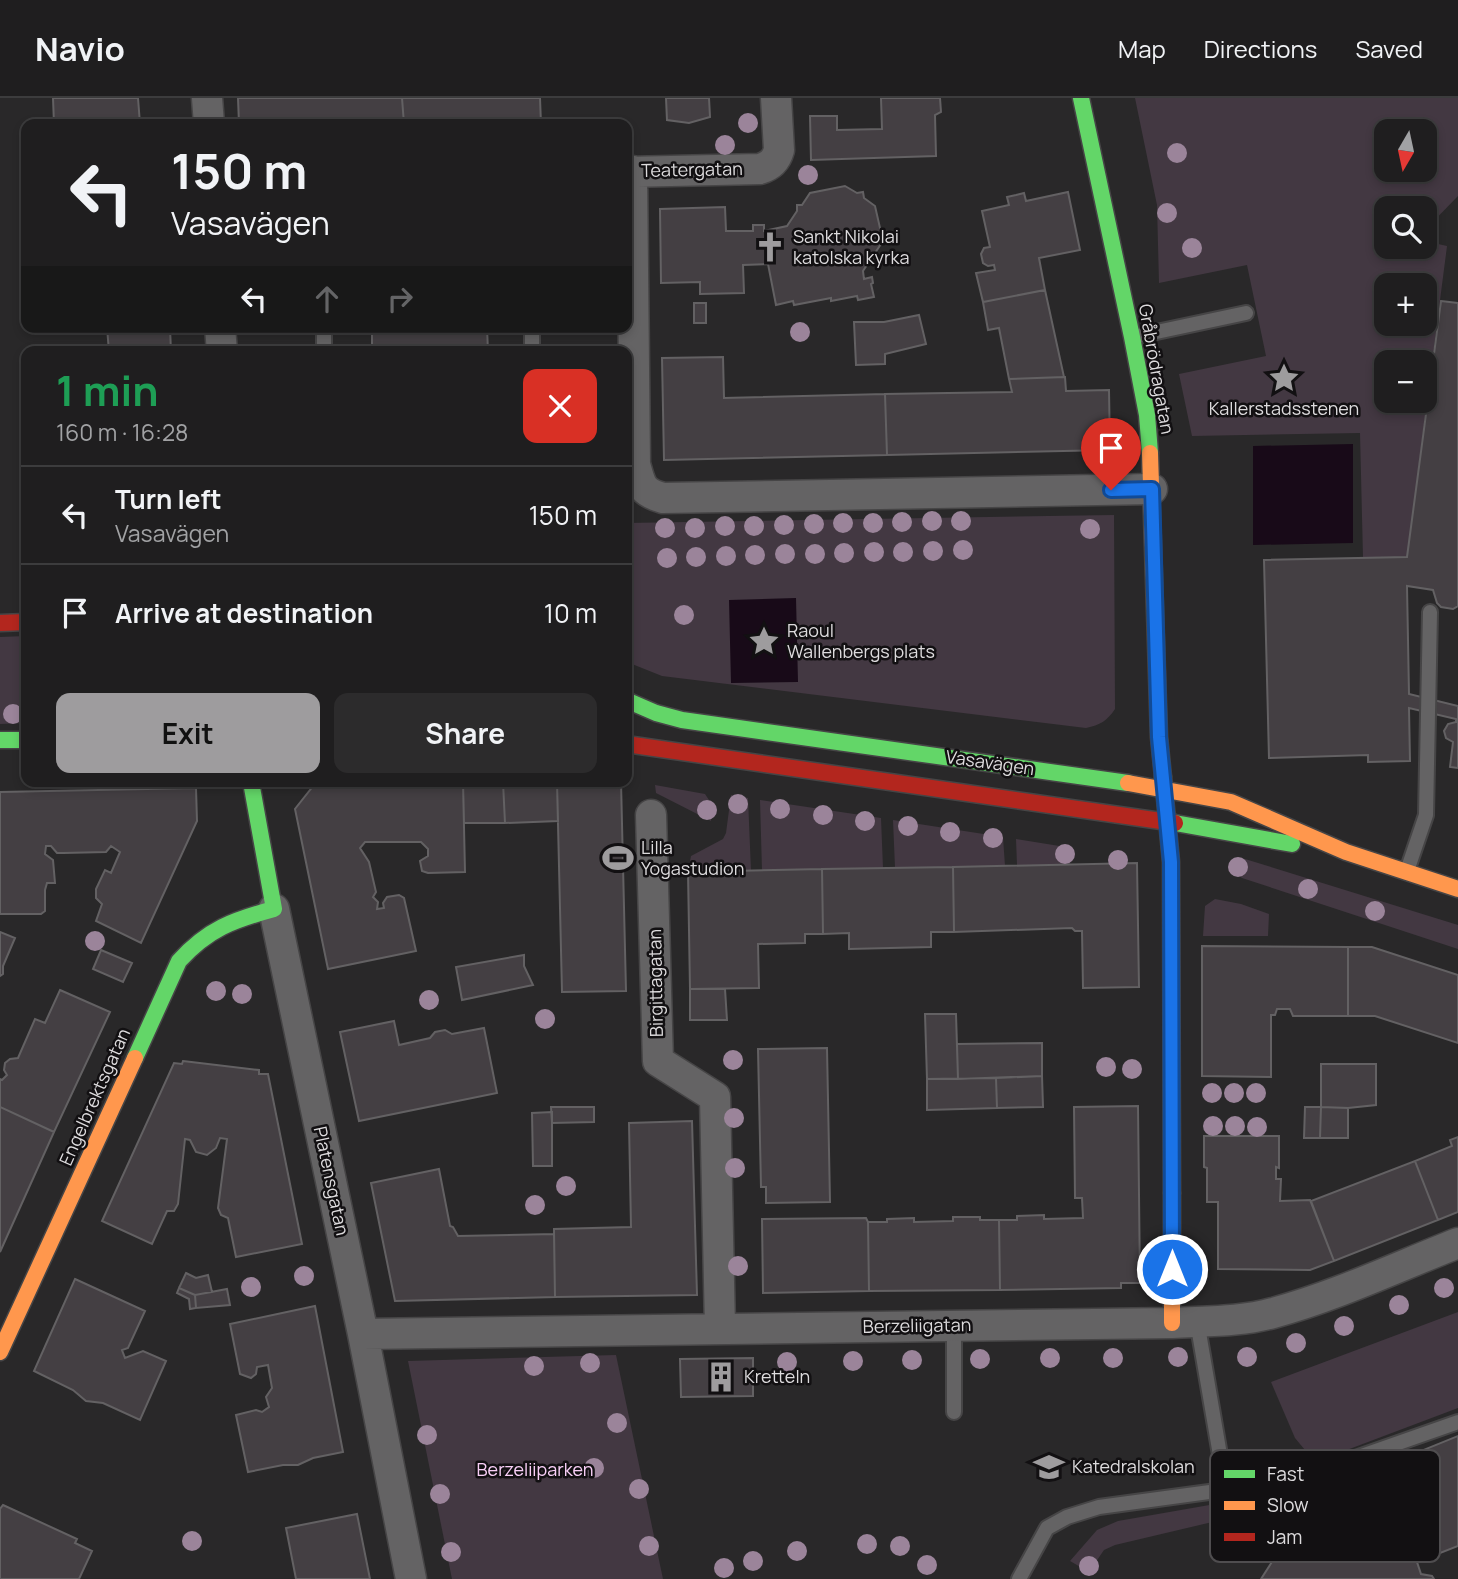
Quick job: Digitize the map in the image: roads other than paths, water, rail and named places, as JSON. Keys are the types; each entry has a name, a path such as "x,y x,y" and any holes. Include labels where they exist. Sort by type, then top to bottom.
{"street":[{"path":"207,98 209,119"},
{"name":"Teatergatan","path":"632,171 767,167 777,158 779,150 776,98"},
{"name":"Gråbrödragatan","path":"1082,98 1147,415 1152,489 1159,737 1171,873 1184,1322"},
{"path":"632,318 635,464 641,484 648,494 663,498 1152,489"},
{"path":"0,623 21,622"},
{"name":"Vasavägen","path":"632,703 682,720 1163,788 1231,802 1346,852 1458,889"},
{"path":"0,740 21,740"},
{"name":"Vasavägen","path":"632,745 1167,822 1224,834 1346,852"},
{"name":"Platensgatan","path":"252,787 274,909 411,1579"},
{"name":"Birgittagatan","path":"651,815 658,1061 715,1097 720,1328"},
{"name":"Engelbrektsgatan","path":"0,1352 178,961 194,943 223,923 274,909"},
{"name":"Berzeliigatan","path":"363,1334 1229,1320 1271,1314 1458,1242"}],"lane":[{"path":"1132,337 1246,313"},
{"path":"1407,872 1426,816 1430,612"},
{"path":"1184,1322 1216,1450"},
{"path":"954,1326 954,1412"},
{"path":"1378,1450 1458,1422"},
{"path":"1019,1579 1047,1528 1067,1517 1099,1507 1210,1492"}],"place":[{"name":"Sankt Nikolai katolska kyrka","path":"770,247"},
{"name":"Kallerstadsstenen","path":"1284,378"},
{"name":"Raoul Wallenbergs plats","path":"764,641"},
{"name":"Lilla Yogastudion","path":"618,858"},
{"name":"Kretteln","path":"721,1377"},
{"name":"Katedralskolan","path":"1049,1467"}],"park label":[{"name":"Berzeliiparken","path":"535,1470"}]}
